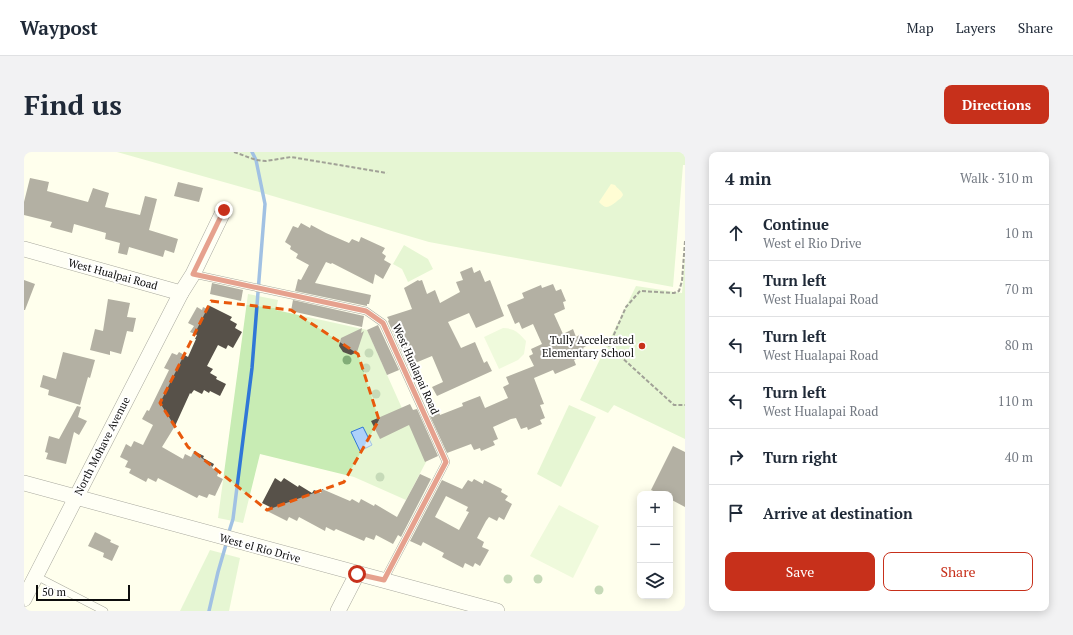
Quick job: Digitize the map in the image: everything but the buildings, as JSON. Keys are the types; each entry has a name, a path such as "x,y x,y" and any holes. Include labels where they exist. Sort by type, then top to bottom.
{"street":[{"path":"181,293 193,274 224,210"},
{"name":"West Hualpai Road","path":"24,249 181,293"},
{"name":"North Mohave Avenue","path":"24,599 181,293"},
{"name":"West el Rio Drive","path":"24,483 497,611"},
{"path":"338,611 357,574"}],"lane":[{"name":"West Hualapai Road","path":"193,274 366,311 383,323 446,462 384,580"},
{"path":"36,576 104,611"}],"path":[{"path":"234,152 256,160 266,161 291,157 387,173"},
{"path":"685,242 682,282 679,291 674,293 640,291 626,307 609,346 674,405 685,404"}],"highlighted area":[{"path":"211,301 291,310 358,354 379,420 344,482 267,510 188,447 160,403"}],"green space":[{"path":"117,152 685,152 673,287 429,242"},
{"path":"404,245 428,259 433,269 408,282 402,269 393,264"},
{"path":"685,255 685,439 614,405 608,413 580,400 636,286 682,293"},
{"path":"248,294 278,300 276,310 367,330 426,462 406,500 354,477 260,454 243,523 218,518"},
{"path":"503,328 516,332 526,341 524,354 518,360 499,369 484,337"},
{"path":"569,405 596,417 561,487 537,474"},
{"path":"559,505 599,526 573,578 530,556"},
{"path":"210,550 240,558 229,611 180,611"}],"sand":[{"path":"611,184 615,185 623,195 614,204 606,207 601,205 599,202"}],"water":[{"path":"363,427 372,445 360,451 351,432"}],"waterway":[{"path":"228,535 233,519 252,368 265,204 256,160 252,152"},
{"path":"209,611 227,541"}],"place":[{"name":"Tully Accelerated Elementary School","path":"642,346"}],"route":[{"path":"224,210 193,274 366,311 383,323 446,462 384,580 357,574"}]}
